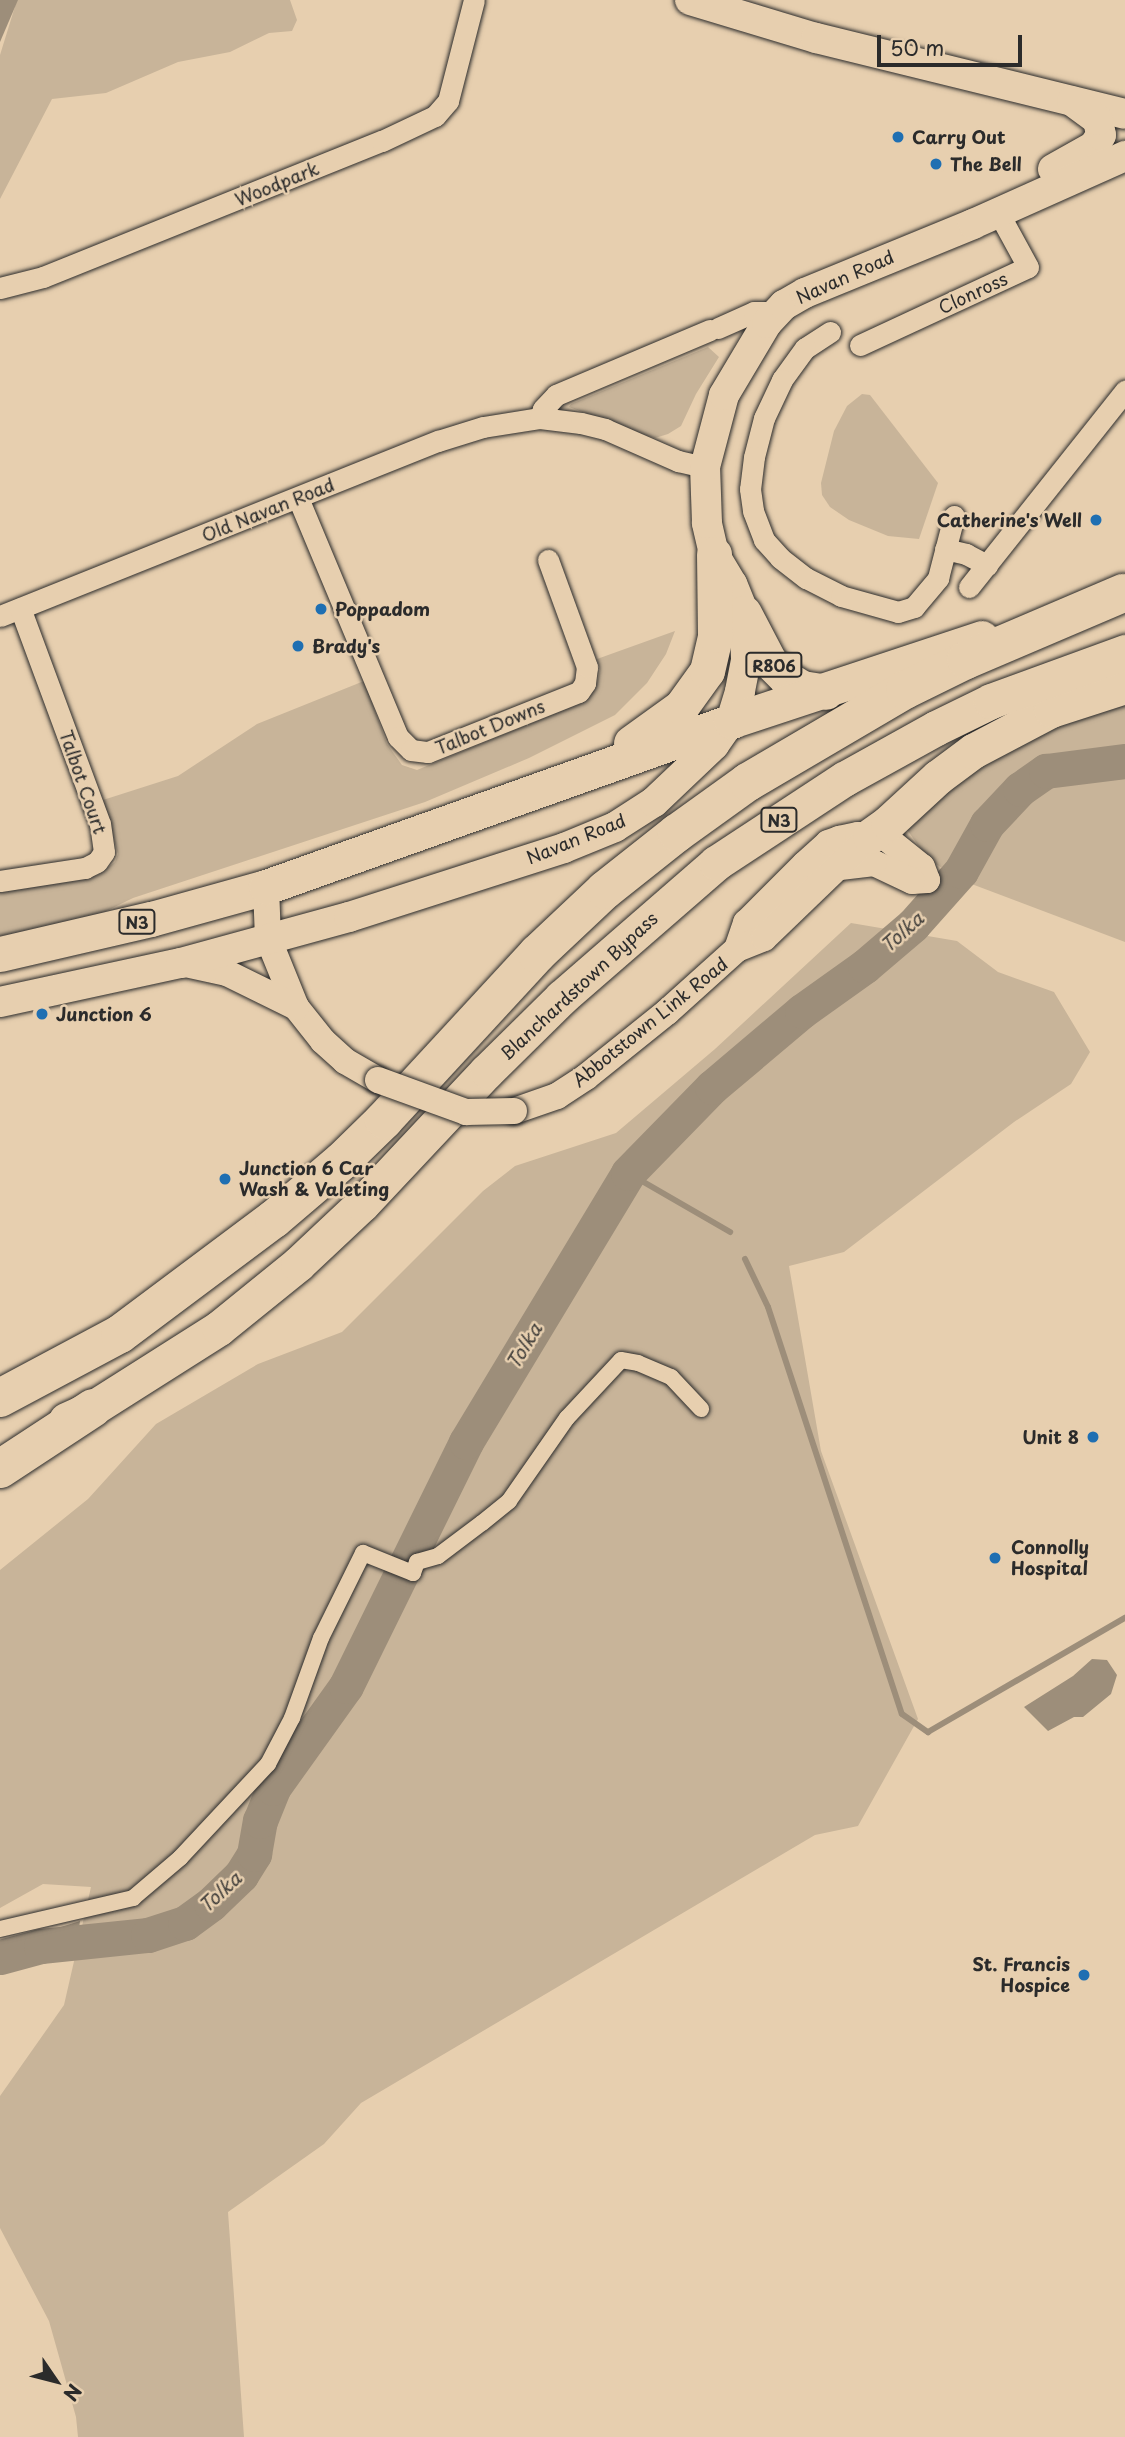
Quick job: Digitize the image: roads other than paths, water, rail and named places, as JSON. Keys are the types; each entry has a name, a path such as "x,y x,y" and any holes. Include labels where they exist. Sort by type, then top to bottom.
{"highway":[{"path":"501,803 633,743 690,697 706,671 715,635 714,554"},
{"path":"0,1398 120,1334 274,1219 342,1161 384,1120 537,954 605,890 748,782 905,690 966,660 1124,593"},
{"name":"N3","path":"0,954 151,919 266,887 731,721 1124,593"},
{"name":"R806","path":"744,613 769,661 786,678 802,688 826,692"},
{"name":"Blanchardstown Bypass","path":"93,1408 219,1328 298,1264 362,1204 562,996 716,863 844,779 936,728 991,701 1125,652"},
{"path":"870,836 888,824 938,777 973,751 1051,710 1125,686"},
{"path":"0,1469 93,1408"},
{"name":"N3","path":"0,1450 93,1408"}],"main road":[{"name":"R806","path":"690,0 816,38 1125,114"},
{"name":"R806","path":"998,212 1019,187 1082,154 1098,141 1098,120 1083,107 1066,98"},
{"name":"Navan Road","path":"0,1002 181,963 349,917 565,848 615,827 654,802 714,745 731,721 746,660 744,613 732,584 714,554 707,523 705,467 724,395 755,340 776,312 813,289 1125,156"}],"street":[{"name":"Woodpark","path":"0,288 53,274 382,142 435,116 448,101 474,0"},
{"name":"Clonross","path":"860,345 1028,267 998,212"},
{"path":"540,418 543,409 556,395 754,312 776,312"},
{"path":"830,332 805,348 782,380 764,418 754,457 750,489 753,511 764,540 780,558 806,578 841,596 878,609 898,612 914,607 937,578 954,516"},
{"path":"970,587 1125,391"},
{"name":"Old Navan Road","path":"0,616 438,441 482,427 540,418 605,429 678,461 705,467"},
{"name":"Talbot Downs","path":"298,498 398,737 411,750 428,752 579,692 585,683 587,667 548,560"},
{"path":"945,549 966,554 987,565"},
{"name":"Talbot Court","path":"0,881 85,868 97,862 104,852 100,824 20,608"},
{"name":"Abbotstown Link Road","path":"737,949 746,923 828,844 850,836 870,836"},
{"path":"840,867 874,863 912,881 927,880 922,867 886,838 870,836"},
{"name":"Abbotstown Link Road","path":"266,887 268,938 277,968 296,1007 323,1041 345,1061 378,1080 466,1111 514,1111 557,1096 586,1077 667,1012 737,949 764,937 870,836"},
{"path":"181,963 227,973 296,1007"},
{"path":"0,1929 133,1898 180,1858 268,1764 292,1718 321,1638 363,1553 412,1573 417,1562 438,1556 509,1502 567,1418 621,1360 638,1363 671,1377 701,1409"}],"waterway":[{"name":"Tolka","path":"0,1957 41,1946 148,1935 185,1923 211,1904 241,1875 254,1854 260,1821 273,1788 346,1686 466,1442 628,1173 712,1087 802,1011 865,966 913,925 961,871 987,824 1020,789 1046,771 1125,761"},
{"path":"628,1173 730,1232"},
{"path":"745,1259 768,1307 902,1714 928,1732 1125,1618"}],"place":[{"name":"Carry Out","path":"898,137"},
{"name":"The Bell","path":"936,164"},
{"name":"Catherine's Well","path":"1096,520"},
{"name":"Poppadom","path":"321,609"},
{"name":"Brady's","path":"298,646"},
{"name":"Junction 6","path":"42,1014"},
{"name":"Junction 6 Car Wash & Valeting","path":"225,1179"},
{"name":"Unit 8","path":"1093,1437"},
{"name":"Connolly Hospital","path":"995,1558"},
{"name":"St. Francis Hospice","path":"1084,1975"}]}
